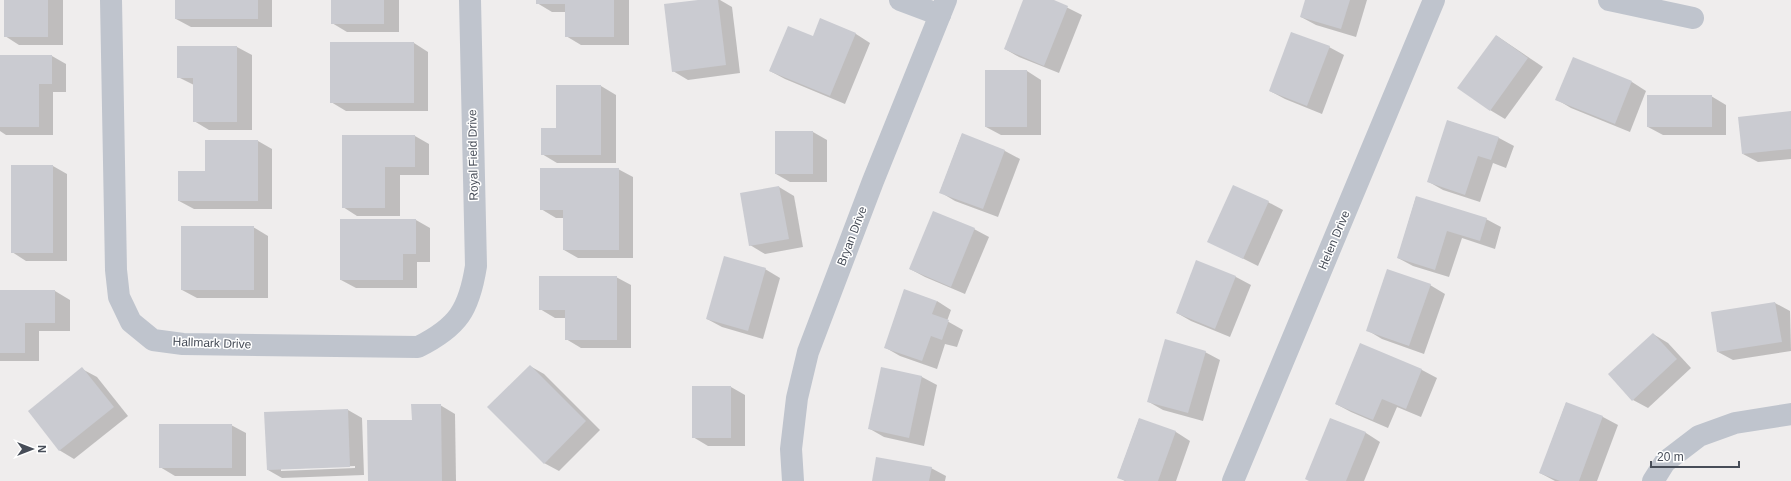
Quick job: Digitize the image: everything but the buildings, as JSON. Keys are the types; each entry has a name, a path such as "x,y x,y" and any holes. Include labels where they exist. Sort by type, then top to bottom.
{"street":[{"name":"Hallmark Drive","path":"111,0 116,270 119,297 131,322 153,340 183,344 418,347 437,338 453,324 464,308"},
{"name":"Royal Field Drive","path":"464,308 472,290 476,266 470,0"},
{"path":"900,0 943,8"},
{"name":"Helen Drive","path":"1233,481 1434,0"},
{"path":"1609,0 1693,18"},
{"name":"Bryan Drive","path":"793,481 792,442 797,398 808,352 873,181 943,8"},
{"path":"1653,481 1665,462 1699,436 1735,422 1791,414"}]}
